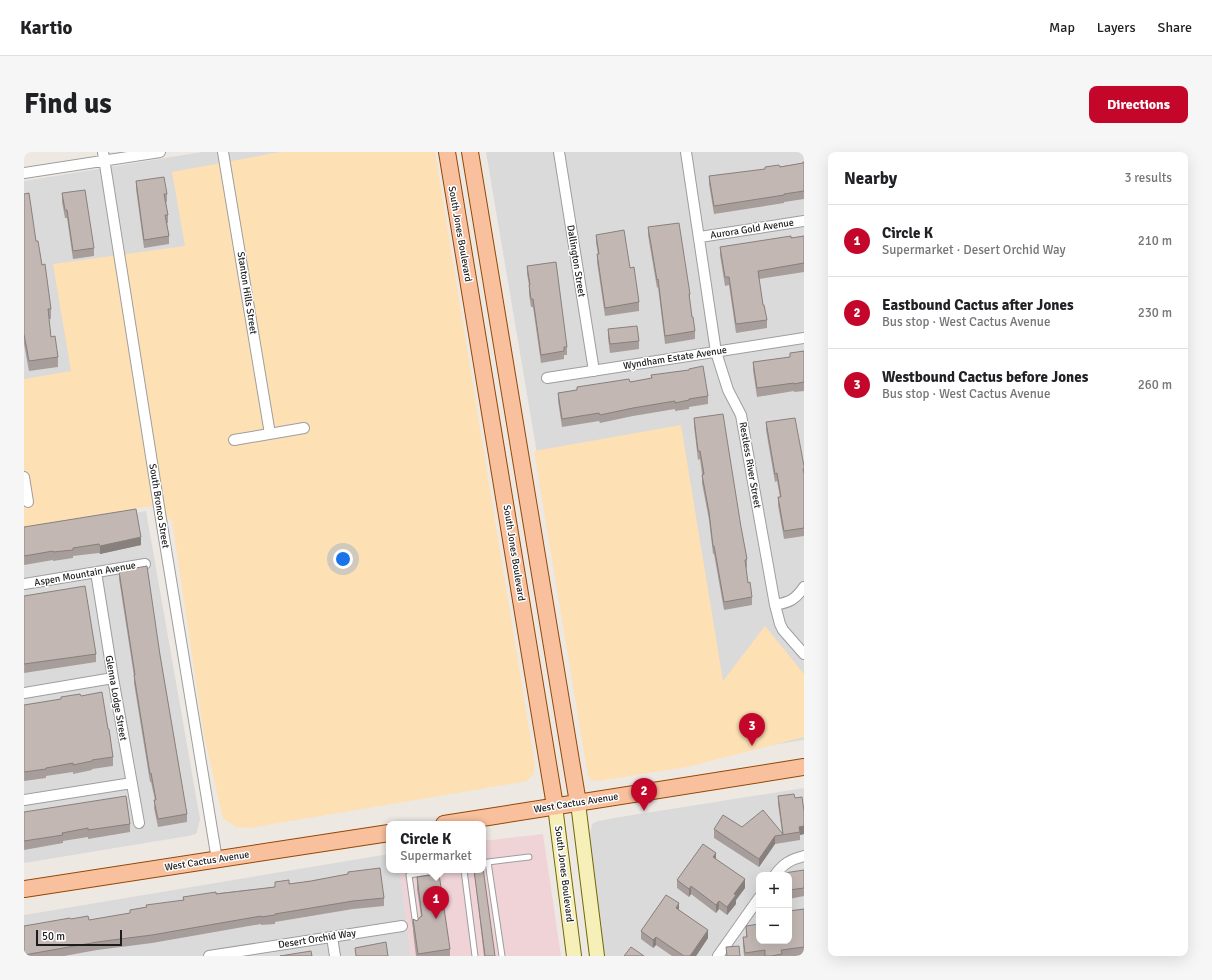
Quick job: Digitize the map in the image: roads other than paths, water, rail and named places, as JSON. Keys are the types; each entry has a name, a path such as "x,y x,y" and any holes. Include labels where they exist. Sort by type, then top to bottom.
{"main road":[{"name":"South Jones Boulevard","path":"447,152 555,806 574,956"},
{"path":"470,152 578,803 597,956"},
{"name":"West Cactus Avenue","path":"464,821 804,767"},
{"name":"West Cactus Avenue","path":"24,889 386,833"}],"street":[{"path":"24,173 103,156 160,152"},
{"name":"Stanton Hills Street","path":"223,152 270,434"},
{"name":"Dallington Street","path":"559,152 594,371"},
{"name":"Restless River Street","path":"686,152 700,237 716,352 728,390 741,415 774,605 783,630 804,654"},
{"name":"South Bronco Street","path":"103,156 217,860"},
{"name":"Aurora Gold Avenue","path":"700,237 804,221"},
{"name":"Wyndham Estate Avenue","path":"547,378 804,338"},
{"path":"234,440 304,428"},
{"path":"24,477 28,502"},
{"name":"Aspen Mountain Avenue","path":"24,584 145,564"},
{"name":"Glenna Lodge Street","path":"96,572 113,678 139,822"},
{"path":"774,605 788,602 797,597 804,587"},
{"path":"24,693 113,678"},
{"path":"24,800 132,783"},
{"path":"777,872 781,867 794,858 804,856"},
{"path":"718,956 756,902"},
{"name":"Desert Orchid Way","path":"209,956 402,926"},
{"path":"332,937 335,956"}],"lane":[{"path":"502,956 486,863 530,857"},
{"path":"416,929 409,875 422,873"},
{"path":"464,873 475,956"}],"place":[{"name":"Westbound Cactus before Jones","path":"752,746"},
{"name":"Eastbound Cactus after Jones","path":"644,811"},
{"name":"Circle K","path":"436,919"}]}
